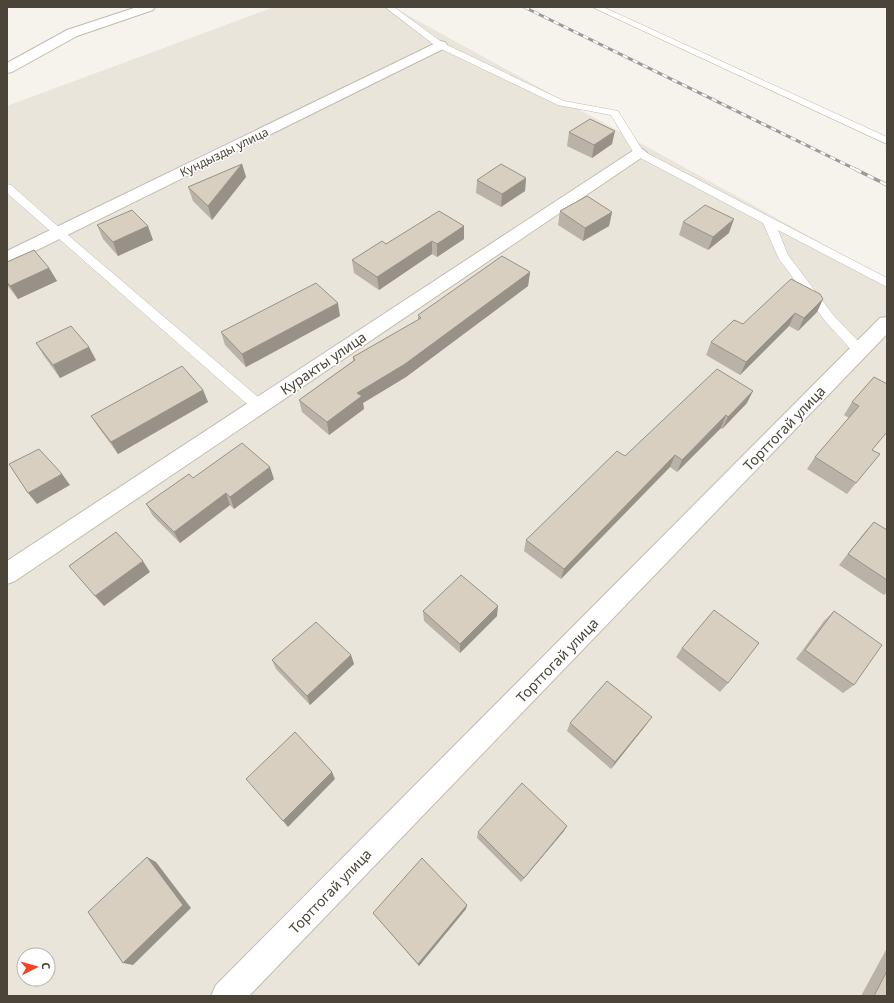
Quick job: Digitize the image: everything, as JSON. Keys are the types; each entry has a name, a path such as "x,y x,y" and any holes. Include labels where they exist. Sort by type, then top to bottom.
{"street":[{"path":"7,69 72,33 149,7"},
{"name":"Кундызды улица","path":"7,258 440,45"},
{"name":"Куракты улица","path":"7,574 639,153"},
{"name":"Торттогай улица","path":"227,996 887,323"}],"lane":[{"path":"389,7 440,45 561,103 615,113 639,153 887,284"},
{"path":"596,7 887,141"},
{"path":"7,187 58,233 259,406"},
{"path":"768,221 783,256 830,319 860,351"}],"shaded area":[{"path":"274,7 393,7 887,279 887,996 7,996 7,106"}],"building":[{"path":"590,119 615,131 594,145 569,132"},
{"path":"242,164 208,206 188,187"},
{"path":"501,164 526,178 502,194 477,180"},
{"path":"587,196 612,212 585,228 560,211"},
{"path":"705,205 734,219 713,237 683,222"},
{"path":"132,210 148,226 113,242 97,225"},
{"path":"439,211 464,226 437,244 432,241 377,277 352,260 382,241 386,244"},
{"path":"34,250 49,268 10,286 7,282 7,262"},
{"path":"502,256 530,272 405,364 357,393 362,396 327,422 299,400 355,360 353,357 421,318 418,315"},
{"path":"791,279 820,294 823,299 804,318 795,313 746,362 711,342 734,320 743,324"},
{"path":"316,283 338,303 242,354 221,332"},
{"path":"71,326 89,347 53,365 36,343"},
{"path":"182,366 203,390 111,442 91,416"},
{"path":"717,369 753,391 728,417 726,415 682,460 675,455 564,569 526,540 617,451 625,456"},
{"path":"874,377 887,384 887,432 872,450 880,454 856,483 815,457 859,406 852,402"},
{"path":"242,443 270,467 230,497 226,493 174,532 146,504 189,474 193,478"},
{"path":"39,449 62,474 28,493 9,464"},
{"path":"874,522 887,530 887,580 848,554"},
{"path":"116,532 143,561 95,596 69,566"},
{"path":"461,575 498,606 460,644 423,611"},
{"path":"714,610 759,643 728,683 682,648"},
{"path":"834,611 882,645 854,685 805,650"},
{"path":"316,622 351,655 307,696 272,660"},
{"path":"607,681 652,717 615,762 570,723"},
{"path":"295,732 332,772 283,821 246,779"},
{"path":"522,783 567,826 524,878 478,832"},
{"path":"147,857 183,905 123,963 88,912"},
{"path":"422,858 467,905 418,964 373,913"},
{"path":"887,971 887,996 874,996"}],"railway":[{"path":"524,7 857,170"},
{"path":"857,170 887,185"}]}
